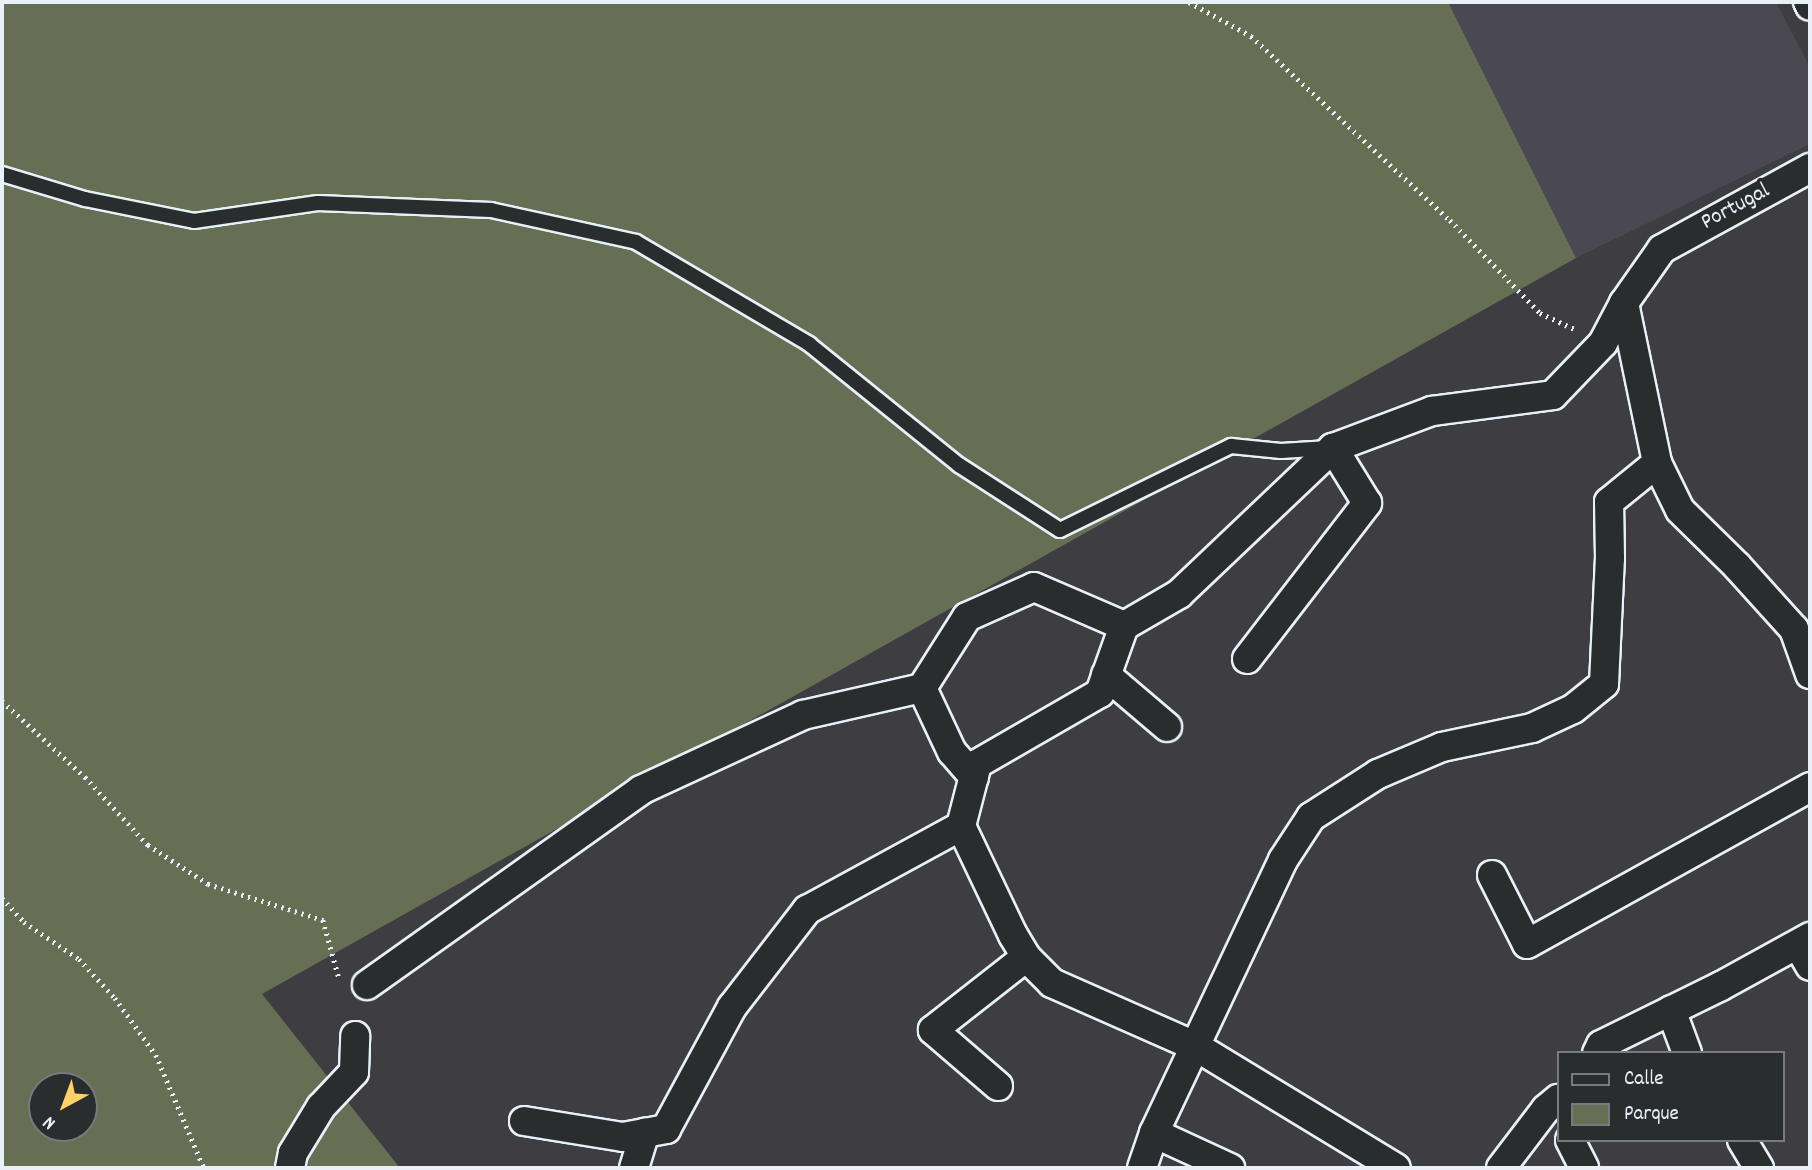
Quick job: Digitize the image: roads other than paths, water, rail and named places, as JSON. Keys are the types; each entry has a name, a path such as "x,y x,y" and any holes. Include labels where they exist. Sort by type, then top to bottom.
{"street":[{"name":"Portugal","path":"1624,303 1662,249 1810,168"},
{"path":"1396,1168 1195,1046 1052,983 1026,957 961,826 977,764 1100,693 1124,626 1179,594 1333,447 1432,411 1553,395 1602,343 1624,303"},
{"path":"1624,303 1657,463 1680,510 1737,566 1794,629 1810,674"},
{"path":"1247,659 1367,503 1333,447"},
{"path":"1142,1168 1154,1133 1283,860 1311,817 1378,774 1442,747 1532,728 1573,709 1604,684 1610,558 1609,502 1657,463"},
{"path":"354,985 641,790 803,715 922,688 967,617 1034,587 1124,626"},
{"path":"1107,675 1167,727"},
{"path":"922,688 952,752 974,777"},
{"path":"1492,875 1527,944 1810,787"},
{"path":"524,1121 623,1137 666,1129 732,1007 807,910 961,826"},
{"path":"1598,1051 1601,1045 1671,1010 1806,949"},
{"path":"998,1086 933,1030 1026,957"},
{"path":"1671,1010 1686,1051"},
{"path":"290,1168 293,1153 321,1107 354,1072 355,1036"},
{"path":"1501,1168 1556,1107"},
{"path":"635,1168 645,1133"},
{"path":"1154,1133 1230,1168"},
{"path":"1571,1142 1584,1168"},
{"path":"1743,1142 1759,1168"}],"lane":[{"path":"2,174 85,199 194,221 318,203 491,210 636,242 809,344 959,465 1060,530 1231,446 1281,451 1333,447"}]}
